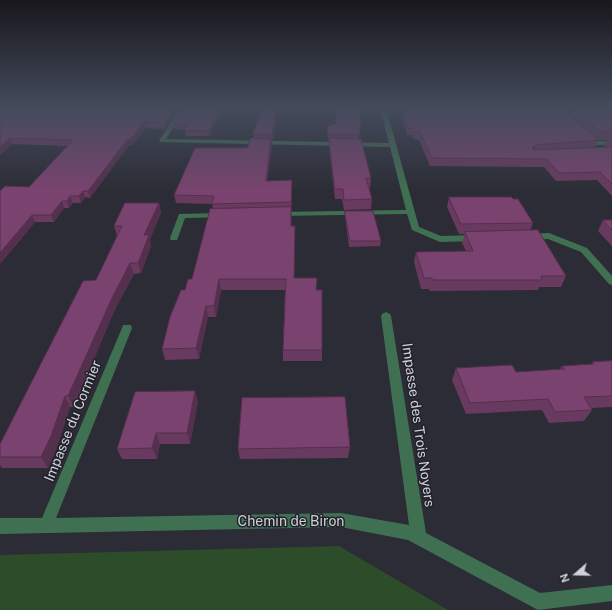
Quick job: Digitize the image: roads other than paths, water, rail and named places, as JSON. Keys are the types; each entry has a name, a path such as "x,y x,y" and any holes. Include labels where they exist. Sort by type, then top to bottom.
{"street":[{"path":"165,136 162,141 393,145"},
{"path":"391,136 415,228 440,238 482,238"},
{"path":"603,151 591,141 612,143"},
{"path":"269,215 411,212"},
{"path":"174,238 182,216 230,215"},
{"path":"520,237 550,236 584,250 612,282"},
{"name":"Impasse des Trois Noyers","path":"386,316 419,538"},
{"name":"Impasse du Cormier","path":"46,525 127,328"},
{"name":"Chemin de Biron","path":"0,526 341,520 410,533 539,602 612,594"}]}
